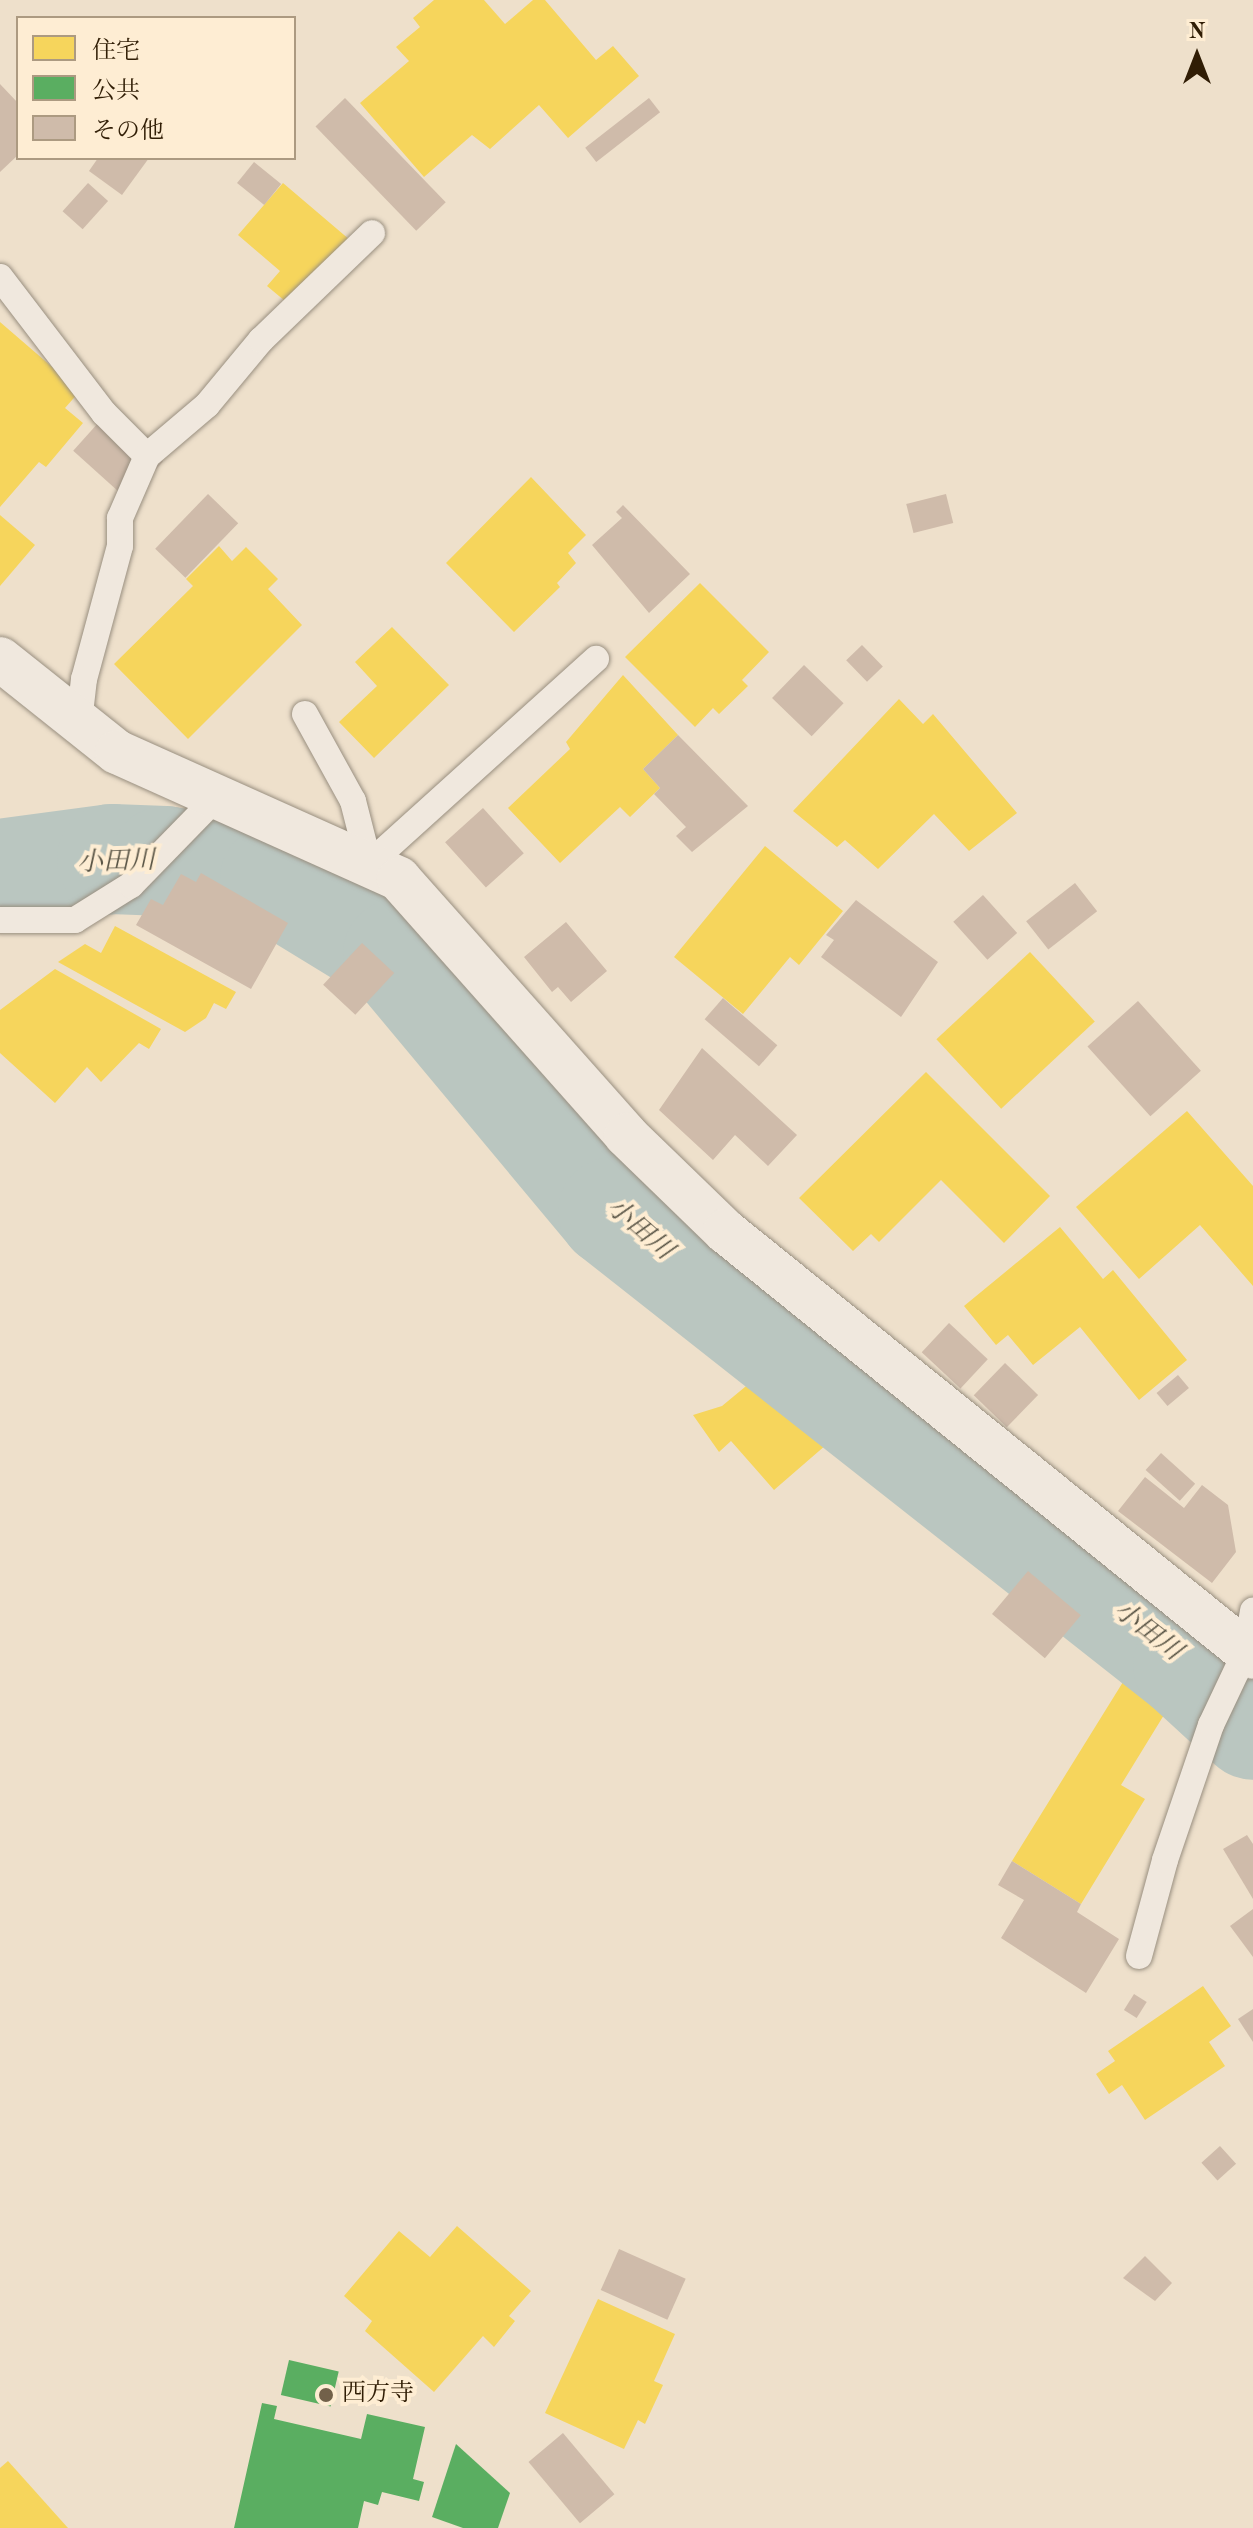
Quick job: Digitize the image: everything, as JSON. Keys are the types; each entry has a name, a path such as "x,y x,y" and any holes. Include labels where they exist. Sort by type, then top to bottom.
{"street":[{"path":"0,659 117,752 202,812 369,864 399,879 626,1135 725,1231 1248,1646"}],"lane":[{"path":"79,722 84,679 120,546 120,518 147,456 207,405 261,340 372,233"},
{"path":"0,277 104,413 147,456"},
{"path":"305,714 353,801 369,864 596,659"},
{"path":"0,920 75,920 131,885 202,812"},
{"path":"1139,1956 1165,1860 1211,1725 1248,1646"}],"building: 住宅":[{"path":"434,0 484,0 505,24 533,0 545,0 596,60 613,46 639,76 568,138 539,105 490,149 472,135 424,177 360,103 409,61 396,47 420,27 413,18"},
{"path":"283,183 357,246 297,311 267,286 280,271 238,235"},
{"path":"0,322 80,391 65,408 83,423 46,467 39,462 0,507"},
{"path":"531,477 586,535 568,553 576,563 557,583 560,587 514,632 446,563"},
{"path":"0,515 35,545 0,586"},
{"path":"219,546 232,561 246,547 278,579 268,589 302,625 188,739 114,664 193,586 186,579"},
{"path":"700,583 769,652 742,680 748,686 719,714 713,708 695,727 625,657"},
{"path":"392,627 449,685 374,758 339,722 377,686 355,662"},
{"path":"623,675 678,735 643,769 660,788 630,817 620,807 560,863 508,808 570,749 566,742"},
{"path":"899,699 923,724 933,714 1017,813 969,851 934,814 878,869 845,840 837,847 793,811"},
{"path":"765,846 843,911 799,965 790,957 743,1014 674,957"},
{"path":"115,926 236,992 226,1009 214,1003 206,1018 185,1032 58,962 85,944 101,953"},
{"path":"1030,952 1095,1021 1001,1109 936,1039"},
{"path":"55,969 161,1029 149,1049 139,1043 101,1082 87,1067 55,1103 0,1053 0,1010"},
{"path":"926,1072 1050,1196 1004,1243 941,1180 879,1242 871,1234 853,1251 799,1198"},
{"path":"1187,1111 1253,1186 1253,1286 1200,1225 1139,1279 1076,1207"},
{"path":"1060,1227 1103,1279 1113,1270 1187,1360 1139,1400 1080,1327 1033,1365 1008,1335 996,1345 964,1306"},
{"path":"775,1362 827,1397 809,1410 834,1438 774,1490 731,1441 719,1452 693,1415 722,1406"},
{"path":"1123,1682 1167,1710 1121,1785 1145,1799 1081,1904 1012,1861"},
{"path":"1203,1986 1231,2026 1209,2042 1225,2066 1145,2120 1122,2085 1109,2094 1096,2074 1115,2061 1108,2051"},
{"path":"457,2226 531,2291 509,2316 515,2321 494,2347 483,2336 434,2392 365,2331 372,2321 344,2296 399,2231 430,2257"},
{"path":"598,2299 675,2334 654,2381 663,2385 645,2424 638,2420 624,2449 545,2413"},
{"path":"8,2461 68,2528 0,2528 0,2468"}],"building: 公共":[{"path":"289,2360 339,2371 331,2407 281,2395"},
{"path":"262,2403 277,2406 274,2419 361,2439 367,2414 425,2427 413,2479 424,2482 419,2501 382,2492 378,2505 364,2501 358,2528 234,2528"},
{"path":"456,2444 510,2493 498,2528 463,2528 432,2517"}],"building: その他":[{"path":"0,84 16,101 16,157 0,172"},
{"path":"345,98 446,202 416,231 316,126"},
{"path":"649,98 660,112 596,162 585,148"},
{"path":"97,160 148,160 122,195 89,171"},
{"path":"254,162 281,184 264,205 237,183"},
{"path":"88,183 108,201 83,229 63,211"},
{"path":"108,412 163,462 128,500 73,451"},
{"path":"208,494 238,523 185,578 155,549"},
{"path":"946,494 953,523 913,533 906,504"},
{"path":"623,505 690,574 649,613 592,545 622,518 616,512"},
{"path":"862,645 883,667 867,682 846,660"},
{"path":"804,665 844,703 812,736 772,698"},
{"path":"678,735 748,806 692,852 676,836 686,827 654,794 660,788 643,769"},
{"path":"483,808 524,853 486,887 445,842"},
{"path":"201,873 288,923 251,989 136,925 151,899 163,905 181,874 196,882"},
{"path":"1075,883 1097,911 1048,950 1026,921"},
{"path":"983,895 1017,933 987,960 953,922"},
{"path":"856,900 938,962 901,1017 821,957 834,940 826,935"},
{"path":"566,922 607,971 571,1002 558,987 552,992 524,957"},
{"path":"362,943 394,973 355,1015 323,985"},
{"path":"723,998 777,1045 759,1066 705,1019"},
{"path":"1138,1001 1201,1071 1150,1116 1087,1047"},
{"path":"702,1048 797,1135 768,1166 735,1135 713,1160 659,1110"},
{"path":"949,1323 988,1359 960,1388 922,1352"},
{"path":"1005,1363 1038,1395 1007,1427 974,1395"},
{"path":"1178,1375 1189,1388 1167,1406 1157,1393"},
{"path":"1161,1453 1195,1484 1180,1501 1146,1470"},
{"path":"1145,1477 1184,1508 1202,1485 1228,1505 1236,1552 1212,1583 1118,1511"},
{"path":"1028,1571 1081,1615 1045,1658 992,1614"},
{"path":"1247,1835 1253,1844 1253,1899 1223,1849"},
{"path":"1012,1861 1081,1904 1077,1912 1119,1939 1086,1993 1001,1938 1024,1900 998,1885"},
{"path":"1253,1909 1253,1957 1230,1926"},
{"path":"1134,1994 1147,2002 1137,2018 1124,2010"},
{"path":"1253,2009 1253,2042 1238,2019"},
{"path":"1220,2146 1236,2164 1217,2181 1201,2163"},
{"path":"619,2249 686,2279 667,2320 601,2290"},
{"path":"1145,2256 1172,2283 1155,2301 1123,2278"},
{"path":"563,2433 614,2494 580,2523 529,2462"}],"waterway":[{"name":"小田川","path":"0,874 112,859 165,861 275,879 398,954 613,1212 1188,1665 1253,1725"}],"place":[{"name":"西方寺","path":"326,2395"}]}
